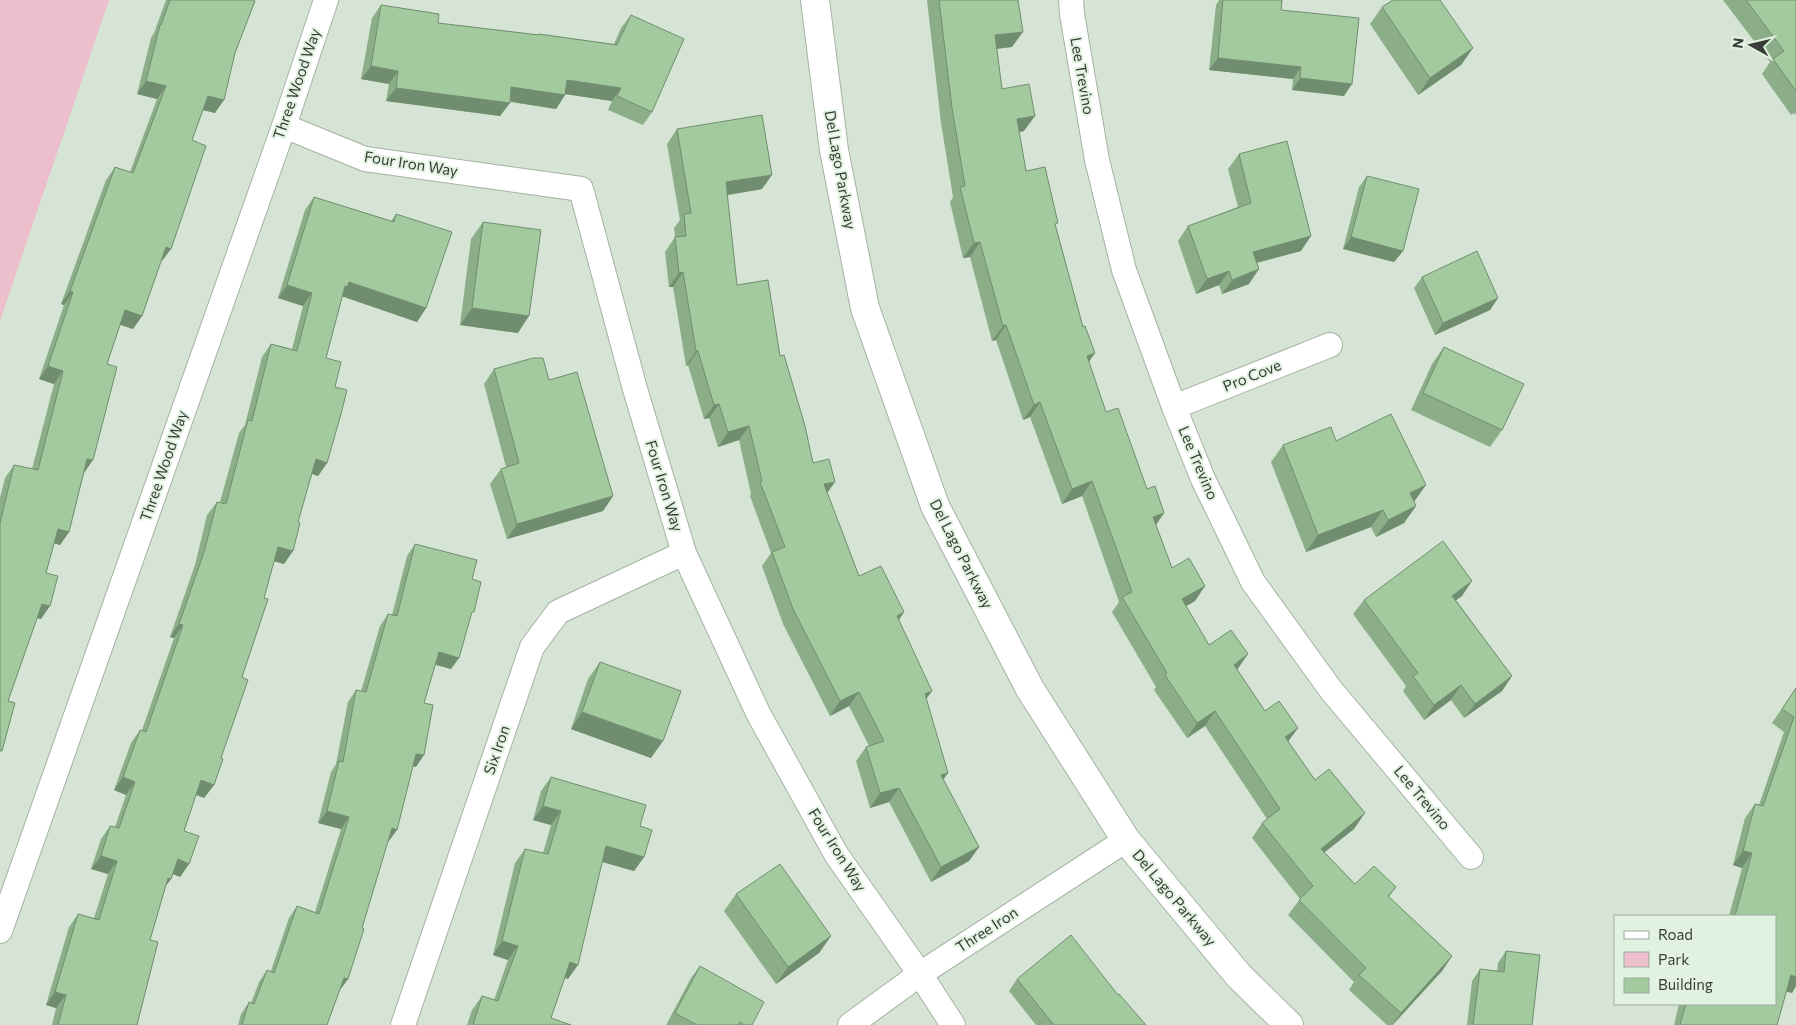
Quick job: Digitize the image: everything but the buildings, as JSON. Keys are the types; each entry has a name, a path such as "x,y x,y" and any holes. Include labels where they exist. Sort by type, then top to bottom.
{"street":[{"name":"Three Wood Way","path":"0,931 284,126 326,0"},
{"name":"Del Lago Parkway","path":"815,0 834,150 865,308 935,506 1030,688 1126,840 1239,976 1289,1025"},
{"name":"Lee Trevino","path":"1072,0 1072,14 1097,160 1124,270 1174,407 1203,479 1253,582 1332,690 1471,857"},
{"name":"Four Iron Way","path":"284,126 365,159 581,189 635,390 684,553 758,713 836,854 920,974 953,1025"},
{"name":"Pro Cove","path":"1174,407 1330,345"},
{"name":"Six Iron","path":"403,1025 532,647 558,612 684,553"},
{"name":"Three Iron","path":"850,1025 920,974 1126,840"}],"green space":[{"path":"0,0 109,0 0,321"}]}
